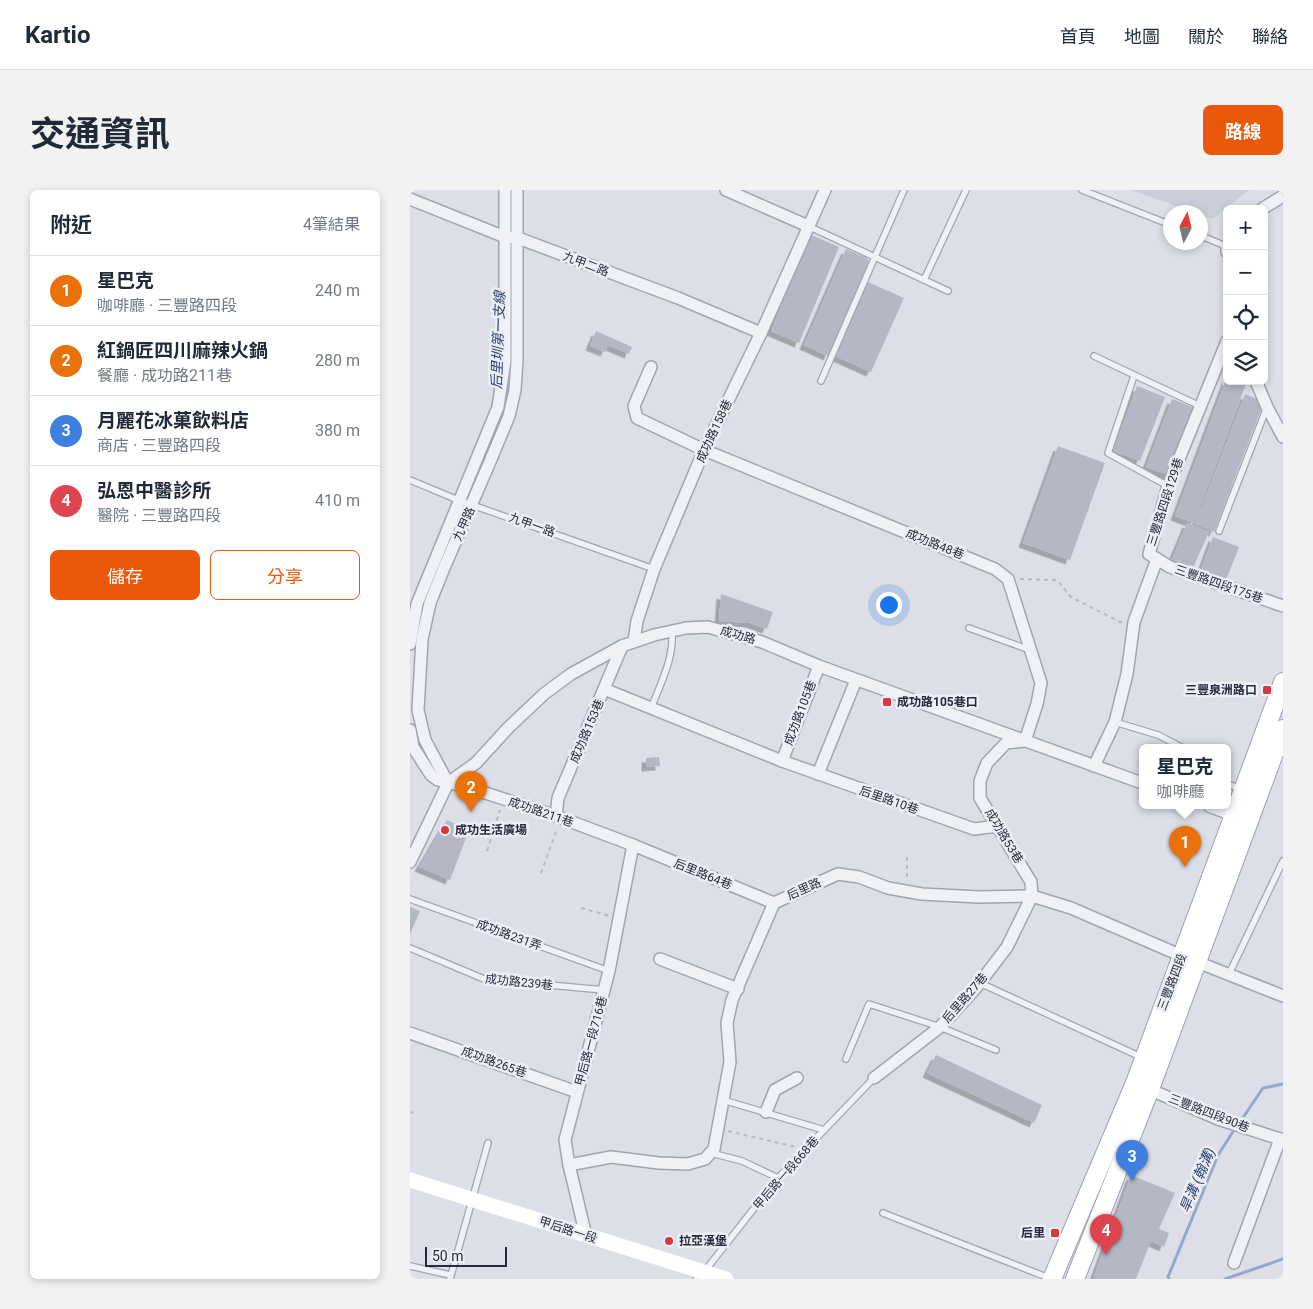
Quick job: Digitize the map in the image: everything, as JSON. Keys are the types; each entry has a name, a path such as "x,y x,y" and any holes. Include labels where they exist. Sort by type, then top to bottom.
{"main road":[{"name":"三豐路四段","path":"1241,818 1236,787 1283,682"},
{"name":"三豐路四段","path":"1075,1279 1142,1086 1241,818 1283,729"},
{"name":"三豐路四段","path":"1051,1279 1142,1086 1143,1058 1189,958"},
{"name":"甲后路一段","path":"410,1180 586,1236 700,1276 726,1279"}],"street":[{"name":"九甲路","path":"410,644 416,604 498,407 505,361 505,190"},
{"name":"九甲路","path":"448,783 424,740 418,710 422,639 430,603 438,581 473,504 509,416 515,390 517,361 518,190"},
{"path":"726,190 808,226"},
{"name":"成功路158巷","path":"634,641 637,620 654,568 704,450 761,333 825,190"},
{"path":"1268,205 1283,196"},
{"name":"九甲二路","path":"410,199 505,237 518,238 678,298 761,333"},
{"name":"三豐路四段129巷","path":"1094,766 1115,722 1126,674 1134,622 1157,559 1149,554 1168,486 1223,351"},
{"name":"成功路48巷","path":"651,367 634,406 637,418 704,450 995,569 1008,579"},
{"path":"1258,385 1283,437"},
{"name":"三豐路四段175巷","path":"1157,559 1170,567 1283,606"},
{"path":"1008,579 1041,683 1037,704 1025,741"},
{"name":"成功路","path":"410,862 448,783 476,763 508,728 544,694 571,674 622,646 634,641 686,628 708,627 762,642 856,680 1139,782"},
{"name":"成功路153巷","path":"559,817 558,798 622,646"},
{"name":"成功路105巷","path":"782,761 819,666"},
{"path":"818,774 856,680"},
{"name":"后里路10巷","path":"604,689 782,761 974,830 998,826"},
{"path":"410,730 413,746 431,775 448,783"},
{"name":"成功路53巷","path":"1025,741 1006,743 987,763 980,781 980,798 1031,882 1032,896"},
{"name":"成功路211巷","path":"448,783 467,787 559,817 633,845"},
{"path":"1217,809 1241,818"},
{"name":"后里路64巷","path":"633,845 774,903"},
{"name":"甲后路一段716巷","path":"586,1236 565,1140 609,971 633,845"},
{"name":"后里路","path":"711,1153 714,1149 730,1062 727,1023 732,1000 738,990 774,903 838,874 859,877 888,888 922,894 979,897 1032,896 1071,908 1283,996"},
{"name":"后里路27巷","path":"874,1078 940,1026 980,983 1007,947 1032,896"},
{"path":"660,959 738,990"},
{"name":"成功路265巷","path":"410,1033 577,1092"},
{"path":"766,1112 775,1090 797,1078"},
{"name":"三豐路四段90巷","path":"1142,1086 1218,1119 1281,1140"},
{"path":"1234,1263 1281,1140"},
{"path":"569,1165 611,1157 659,1163 688,1164 705,1159 711,1153"}],"lane":[{"path":"821,381 904,190"},
{"path":"924,280 966,190"},
{"path":"1082,190 1163,222"},
{"path":"808,226 948,291"},
{"path":"1208,239 1223,245"},
{"path":"1094,356 1200,406"},
{"path":"1134,376 1108,453 1168,486"},
{"path":"1219,530 1267,407"},
{"name":"九甲一路","path":"410,480 458,500 654,568"},
{"path":"427,577 438,581"},
{"path":"969,628 1030,650"},
{"path":"651,709 669,661 673,645 672,632"},
{"path":"1115,722 1158,735 1175,744"},
{"path":"1229,974 1283,861"},
{"name":"成功路231弄","path":"410,899 609,971"},
{"name":"成功路239巷","path":"410,948 484,979 604,990"},
{"path":"980,983 1143,1058"},
{"path":"846,1060 869,1004 940,1026 996,1050"},
{"name":"甲后路一段668巷","path":"700,1276 778,1178 874,1078"},
{"path":"723,1100 824,1130"},
{"path":"410,1266 450,1277 488,1143"},
{"path":"711,1153 742,1161 778,1178"},
{"path":"883,1212 1051,1279"}],"path":[{"path":"1008,579 1057,580 1071,597 1120,622 1134,622"},
{"path":"487,851 504,799"},
{"path":"541,874 559,817"},
{"path":"907,857 907,892"},
{"path":"581,908 619,918"},
{"path":"718,1128 805,1150"}],"shaded area":[{"path":"1131,190 1249,190 1230,205 1223,205 1223,211 1213,219 1208,217 1208,205 1174,205"}],"building":[{"path":"811,235 839,247 799,343 771,331"},
{"path":"846,249 867,258 869,262 828,356 804,345"},
{"path":"868,282 904,298 871,372 835,356"},
{"path":"596,331 632,347 629,354 608,345 605,352 590,346"},
{"path":"1224,385 1246,385 1194,523 1175,516"},
{"path":"1137,386 1165,397 1140,461 1113,451"},
{"path":"1245,394 1264,402 1214,532 1195,524"},
{"path":"1172,399 1195,408 1169,475 1146,467"},
{"path":"1058,446 1105,463 1070,560 1023,543"},
{"path":"1187,523 1209,532 1192,570 1171,561"},
{"path":"1213,537 1239,547 1224,585 1199,575"},
{"path":"721,594 773,612 767,629 750,623 719,621"},
{"path":"659,757 660,766 646,767 646,758"},
{"path":"447,820 469,830 450,880 419,867"},
{"path":"410,907 420,911 410,934"},
{"path":"936,1055 1042,1105 1034,1123 927,1073"},
{"path":"1131,1175 1175,1193 1159,1229 1169,1233 1164,1247 1151,1241 1136,1279 1093,1279"}],"waterway":[{"name":"后里圳第一支線","path":"511,190 511,219"},
{"name":"后里圳第一支線","path":"510,378 511,255"},
{"name":"后里圳第一支線","path":"475,479 504,411 510,384"},
{"name":"后里圳第一支線","path":"443,556 460,516"},
{"name":"后里圳第一支線","path":"428,592 431,585"},
{"name":"后里圳第一支線","path":"419,628 424,603"},
{"name":"旱溝 (翰溝)","path":"1240,1122 1263,1088 1283,1084"},
{"name":"旱溝 (翰溝)","path":"1169,1279 1168,1277 1218,1155 1236,1127"},
{"name":"旱溝 (翰溝)","path":"1225,1279 1283,1259"}],"place":[{"name":"三豐泉洲路口","path":"1267,690"},
{"name":"成功路105巷口","path":"887,702"},
{"name":"紅鍋匠四川麻辣火鍋","path":"471,812"},
{"name":"成功生活廣場","path":"445,830"},
{"name":"星巴克","path":"1185,867"},
{"name":"月麗花冰菓飲料店","path":"1132,1181"},
{"name":"后里","path":"1055,1233"},
{"name":"拉亞漢堡","path":"669,1241"},
{"name":"弘恩中醫診所","path":"1106,1255"}]}
